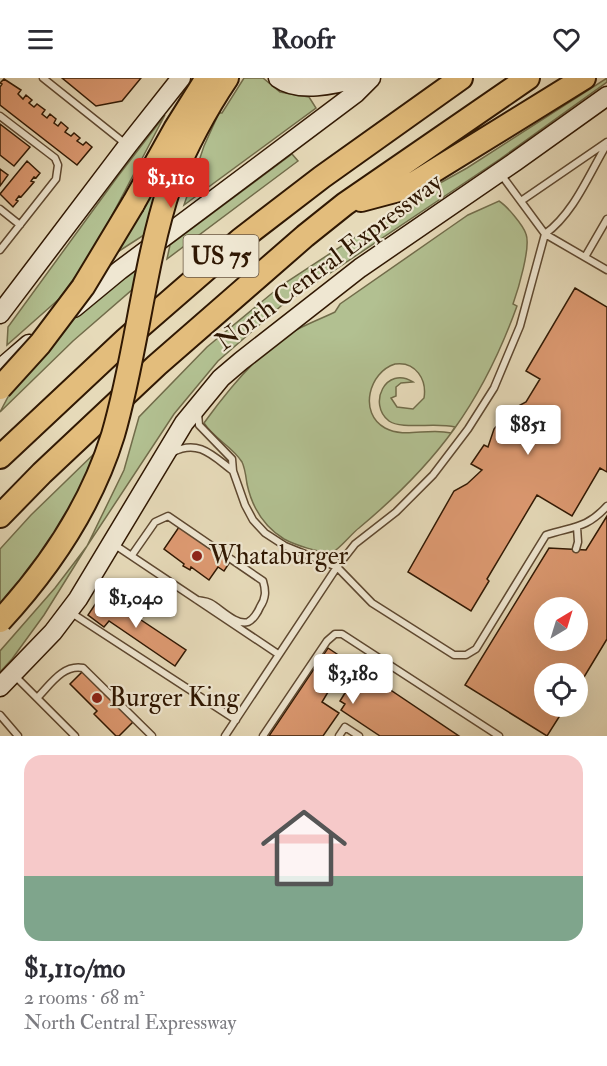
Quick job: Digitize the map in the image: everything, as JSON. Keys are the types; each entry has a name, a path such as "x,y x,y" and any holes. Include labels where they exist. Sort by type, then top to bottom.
{"highway":[{"path":"0,388 40,344 83,287 207,78"},
{"path":"0,621 27,592 48,564 75,523 96,480 121,402 158,223 170,185 211,100 227,78"},
{"name":"US 75","path":"0,458 141,325 240,240 313,183 461,78"},
{"name":"North Central Expressway","path":"0,516 42,473 157,365 296,243 345,204 528,78"},
{"path":"345,204 405,188 584,78"}],"main road":[{"path":"0,314 181,78"},
{"path":"278,78 302,86 324,85 357,78"},
{"path":"0,369 120,270 356,93 371,78"},
{"name":"North Central Expressway","path":"0,687 53,632 111,543 184,423 221,378 360,268 607,96"}],"lane":[{"path":"43,78 128,145"},
{"path":"0,116 55,158 58,165 56,179 0,250"},
{"path":"520,201 607,143"},
{"path":"225,736 278,654 355,544 396,512 433,475 468,429 494,388 520,326 545,234 567,213 607,143"},
{"path":"499,173 545,234 607,270"},
{"path":"0,209 20,225"},
{"path":"585,257 607,219"},
{"path":"202,401 198,414 199,425 229,454 245,505 253,520 265,533 285,546 337,567 372,603 454,655 466,655 476,649 546,536 584,525 598,516 607,506"},
{"path":"163,457 185,446 198,448 233,471"},
{"path":"132,555 155,522 161,517 168,516 263,580 266,590 265,600 259,610 251,620 245,622 236,620 209,603 197,600"},
{"path":"576,549 577,527"},
{"path":"111,543 278,654"},
{"path":"68,611 236,720"},
{"path":"263,736 327,641 335,634 342,634 499,736"},
{"path":"37,698 68,669 83,668 152,736"},
{"path":"13,674 75,736"},
{"path":"0,715 18,736"},
{"path":"339,736 345,727 359,736"}],"green space":[{"path":"244,78 263,78 280,92 309,97 316,108 184,205 204,146 219,113 222,113"},
{"path":"607,78 607,82 500,159 281,306 218,361 174,414 87,546 124,470 139,417 207,347 282,285 424,192 467,168"},
{"path":"165,115 91,255 59,299 7,345 8,327"},
{"path":"292,154 298,161 167,259 170,245"},
{"path":"162,173 144,235 116,253"},
{"path":"499,201 518,221 526,234 527,248 513,304 517,306 489,372 472,402 452,432 455,427 395,424 383,414 380,397 388,382 395,379 403,378 413,382 401,383 396,387 396,396 391,398 397,407 413,409 424,398 422,379 414,369 395,364 386,368 373,384 369,403 377,421 385,428 401,433 434,431 451,433 412,480 332,552 314,550 284,539 264,522 249,492 242,462 204,423 237,380 276,343 297,329 335,312 340,304 468,215"},
{"path":"137,268 134,288 73,341 0,412 8,397 72,320"},
{"path":"99,449 72,513 0,610 0,549 31,515"},
{"path":"87,546 44,615 0,672 0,651 55,588"}],"building":[{"path":"62,78 141,78 122,101 96,106"},
{"path":"4,79 21,90 18,94 23,99 26,95 32,100 29,103 34,107 37,104 45,110 42,114 47,118 50,114 56,119 54,123 58,126 61,122 68,128 65,132 71,136 74,133 80,138 77,141 83,145 86,142 92,147 77,165 0,105 2,84 0,83"},
{"path":"0,124 30,147 14,166 0,155"},
{"path":"27,161 40,173 36,178 34,177 31,181 34,182 21,197 19,196 13,207 0,194"},
{"path":"0,169 8,175 0,186"},
{"path":"575,288 607,307 607,472 600,468 572,516 537,495 487,579 489,581 471,611 408,572 454,491 467,484 482,470 471,464 484,445 488,447 494,429 509,411 526,402 540,379 526,371"},
{"path":"607,516 607,639 588,670 588,663 534,663 534,717 559,717 547,736 465,685 549,548 586,550"},
{"name":"Whataburger","path":"179,527 230,562 224,571 218,567 209,580 191,567 190,570 183,566 184,564 164,549"},
{"path":"102,594 186,650 175,666 109,621 104,627 88,615"},
{"path":"328,648 459,736 380,736 341,710 345,704 340,701 345,693 344,689 334,682 322,702 339,713 323,736 269,736"},
{"name":"Burger King","path":"84,670 133,722 119,736 116,736 94,714 97,711 70,684"}],"place":[{"name":"Whataburger","path":"197,556"},
{"name":"Burger King","path":"97,698"}]}
